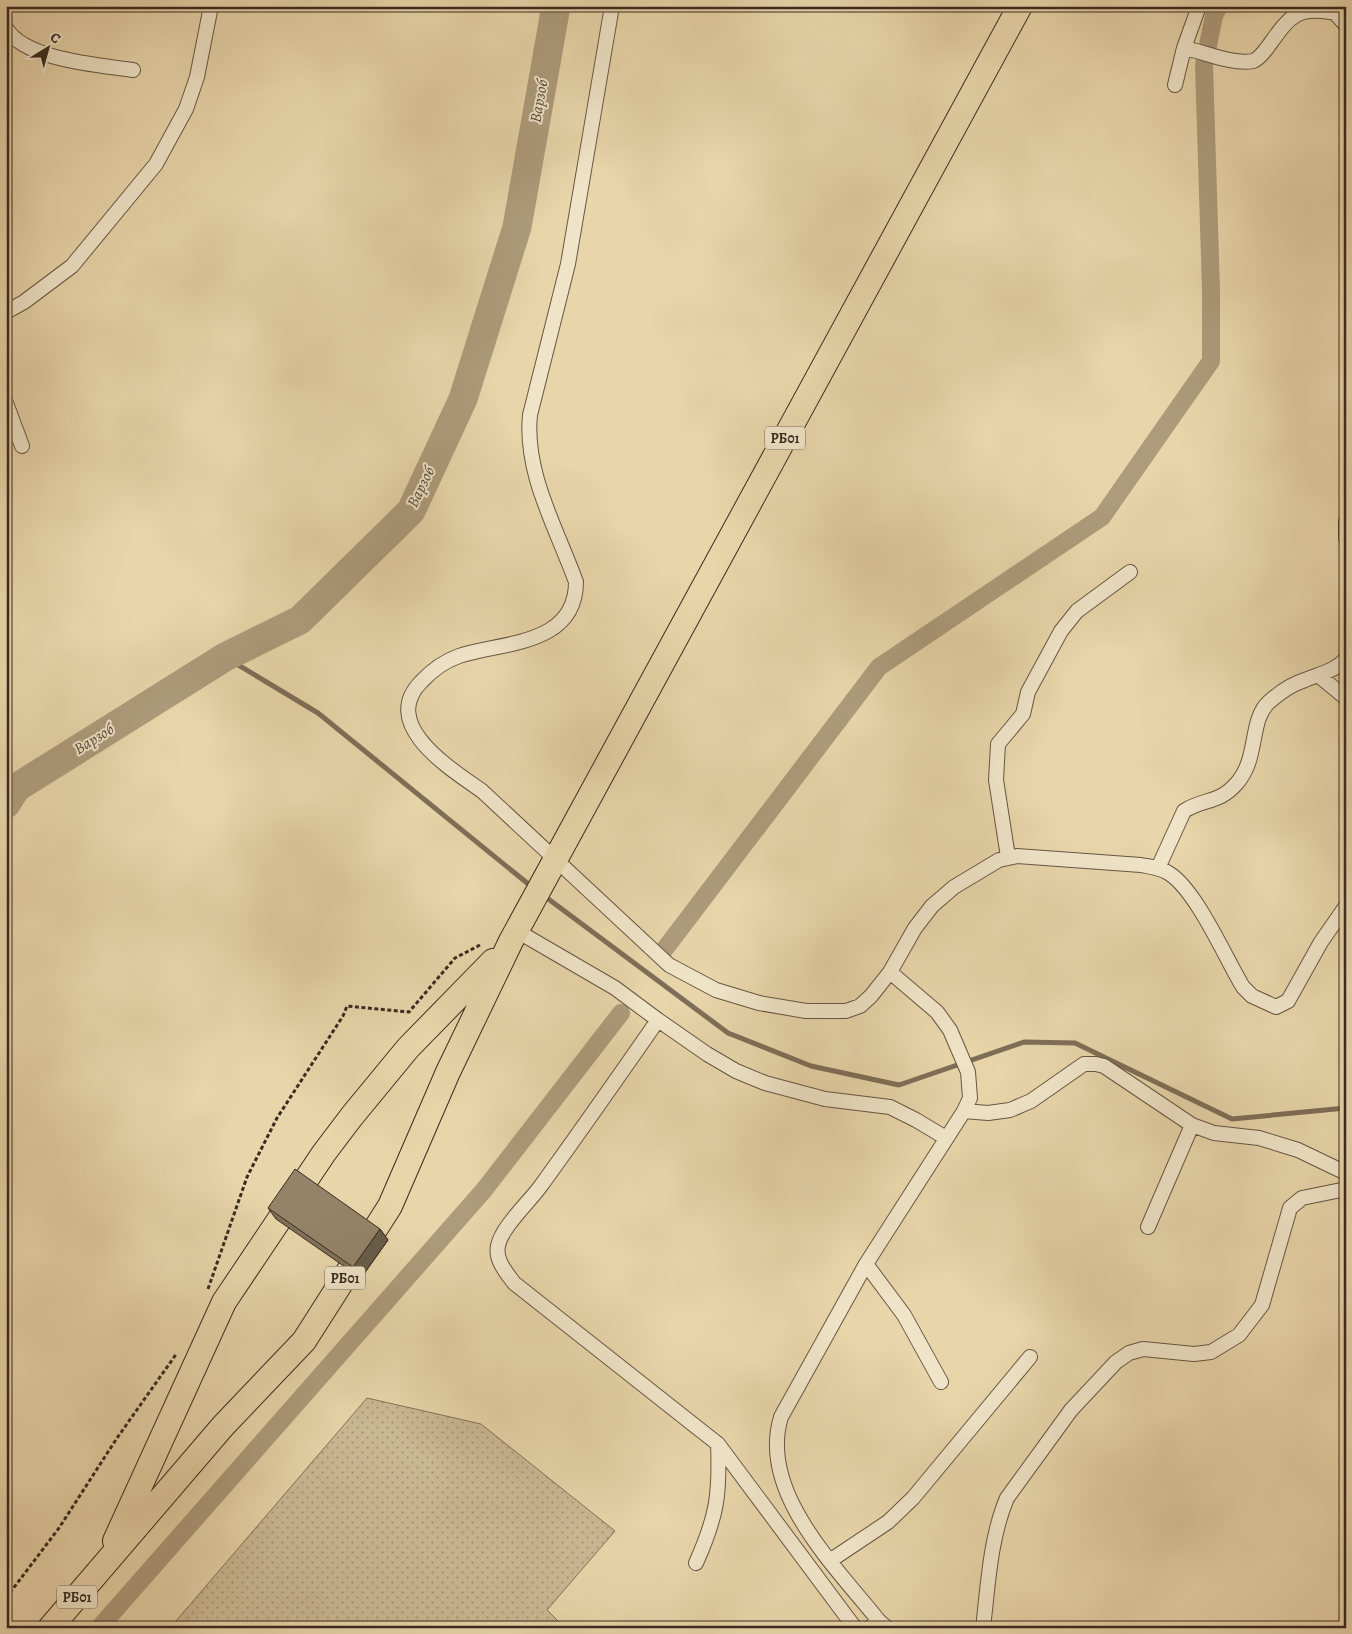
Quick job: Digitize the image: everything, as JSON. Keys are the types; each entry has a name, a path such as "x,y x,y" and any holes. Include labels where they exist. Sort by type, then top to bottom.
{"highway":[{"name":"РБ01","path":"104,1566 224,1302 324,1153 408,1048 460,997 510,932 553,866 1020,6"},
{"name":"РБ01","path":"50,1628 223,1426 304,1342 390,1206 510,932"}],"street":[{"path":"6,312 24,302 72,266 156,164 186,109 198,77 211,6"},
{"path":"612,6 568,264 530,415 529,430 529,446 533,469 576,582 574,602 560,622 546,632 509,646 458,656 441,665 415,688 408,711 413,728 421,741 447,766 482,791 553,866 669,965 716,990 759,1003 787,1008 806,1011 846,1011 860,1006 872,996 890,972 915,928 932,906 954,887 1008,856 1158,868 1178,881 1193,898 1243,987 1252,996 1276,1007 1288,1001 1321,942 1346,906"},
{"path":"1175,85 1188,49 1199,6"},
{"path":"1188,49 1235,60 1254,61 1261,56 1282,28 1296,14 1306,10 1335,13 1346,25"},
{"path":"6,28 20,42 44,53 133,70"},
{"path":"6,403 22,446"},
{"path":"1346,522 1346,538"},
{"path":"1008,856 996,780 998,744 1024,714 1028,692 1061,631 1077,611 1130,572"},
{"path":"1158,868 1171,835 1184,811 1192,806 1219,799 1238,782 1251,759 1261,712 1268,702 1293,685 1329,671 1346,659"},
{"path":"1318,675 1346,698"},
{"path":"510,932 615,988 707,1054 736,1071 765,1083 825,1100 890,1108 916,1120 946,1138"},
{"path":"878,1625 804,1524 788,1494 778,1468 777,1431 782,1417 866,1264 964,1111 970,1098 971,1086 968,1072 950,1030 937,1012 890,972"},
{"path":"658,1020 538,1189 508,1227 498,1244 497,1253 500,1262 514,1283 718,1444 855,1628"},
{"path":"964,1111 988,1113 1010,1110 1031,1101 1076,1068 1089,1063 1104,1066 1192,1125 1214,1133 1259,1138 1298,1150 1346,1173"},
{"path":"1148,1227 1192,1125"},
{"path":"982,1628 989,1572 1002,1510 1007,1498 1071,1410 1116,1362 1129,1353 1143,1349 1194,1354 1211,1352 1239,1335 1262,1305 1290,1208 1302,1198 1346,1189"},
{"path":"866,1264 904,1316 941,1382"},
{"path":"830,1560 888,1522 913,1498 1030,1357"},
{"path":"696,1563 715,1513 720,1488 718,1444"}],"path":[{"path":"205,1294 247,1176 277,1118 343,1016 347,1006 409,1012 455,958 510,932"},
{"path":"6,1598 59,1528 117,1438 181,1345"}],"shaded area":[{"path":"367,1398 481,1424 615,1531 547,1610 565,1628 170,1628"}],"building":[{"path":"295,1169 380,1229 353,1267 268,1208"}],"waterway":[{"name":"Варзоб","path":"6,804 16,788 225,657 300,620 411,511 463,399 517,227 556,6"},
{"path":"661,954 879,667 1102,517 1211,361 1211,290 1204,65 1214,16 1219,6"},
{"path":"225,657 318,713 532,887"},
{"path":"543,895 728,1033 811,1066 899,1085 1024,1042 1075,1043 1232,1119 1346,1108"},
{"path":"99,1628 484,1190 621,1013"}]}
